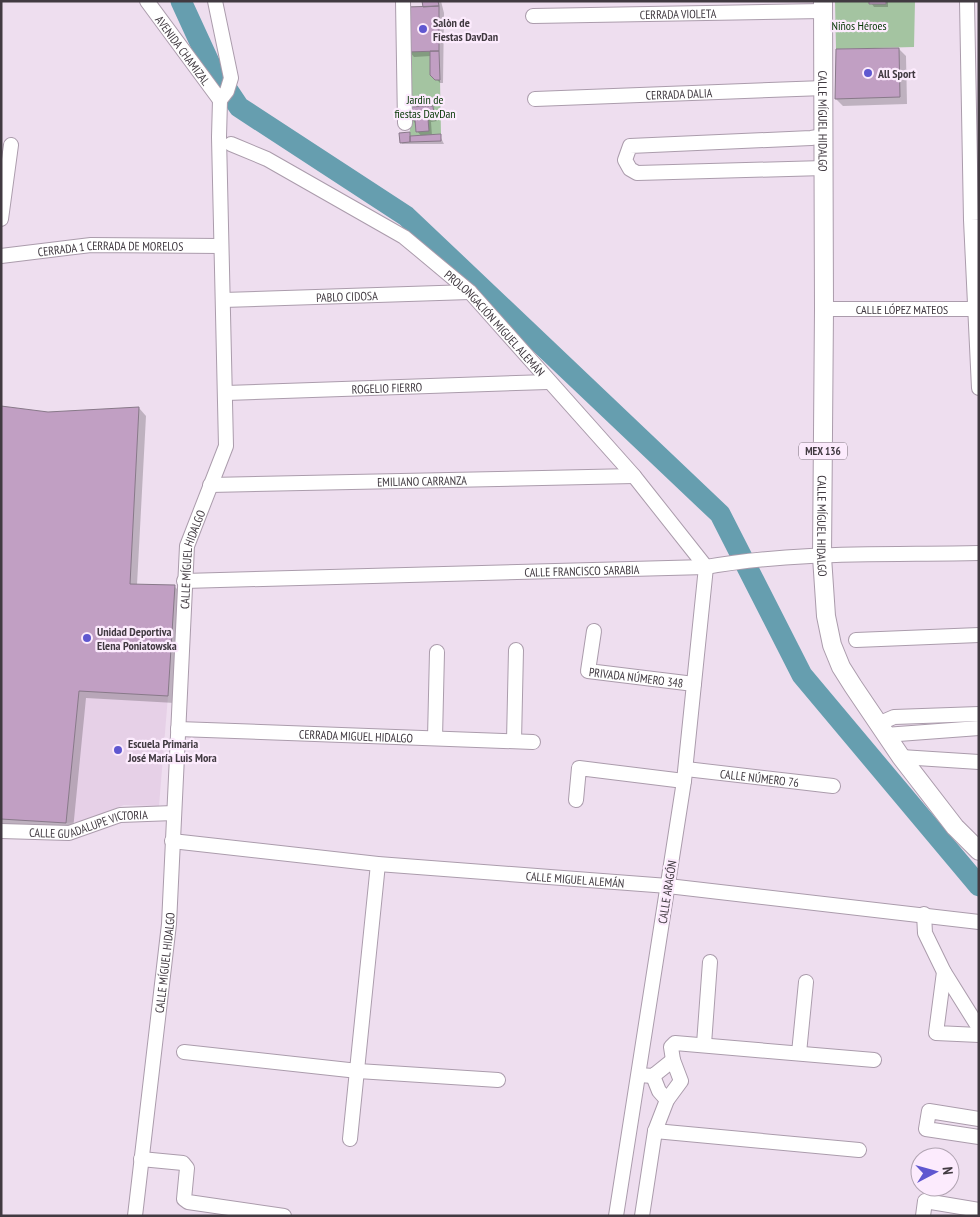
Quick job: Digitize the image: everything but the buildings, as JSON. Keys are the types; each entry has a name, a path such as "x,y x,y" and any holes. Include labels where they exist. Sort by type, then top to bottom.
{"main road":[{"name":"CALLE MÍGUEL HIDALGO","path":"823,6 824,309 822,557 826,616 832,645 841,667 881,730 955,827 979,851"}],"street":[{"name":"AVENIDA CHAMIZAL","path":"147,1 225,91"},
{"name":"CALLE MÍGUEL HIDALGO","path":"135,1216 169,924 187,546 226,446 221,246 225,91 231,78 215,1"},
{"path":"403,1 405,123"},
{"path":"967,1 974,46 975,220 979,388"},
{"name":"CERRADA VIOLETA","path":"533,16 823,6"},
{"name":"CERRADA DALIA","path":"535,99 824,88"},
{"path":"824,136 630,146 625,160 630,170 637,173 824,168"},
{"name":"PROLONGACIÓN MIGUEL ALEMÁN","path":"231,144 267,160 404,238 470,292 712,566"},
{"path":"1,219 11,145"},
{"name":"CERRADA 1 CERRADA DE MORELOS","path":"1,256 91,245 221,246"},
{"name":"PABLO CIDOSA","path":"223,300 470,292"},
{"name":"CALLE LÓPEZ MATEOS","path":"824,309 977,309"},
{"name":"ROGELIO FIERRO","path":"226,393 548,382"},
{"name":"EMILIANO CARRANZA","path":"210,485 634,476"},
{"name":"CALLE FRANCISCO SARABIA","path":"184,581 712,566 756,560 979,553"},
{"name":"CALLE ARAGÓN","path":"616,1216 646,1076 668,886 685,775 694,684 712,566"},
{"name":"PRIVADA NÚMERO 348","path":"594,631 588,671 694,684"},
{"path":"856,640 979,635"},
{"path":"514,741 516,650"},
{"path":"435,738 437,652"},
{"path":"881,730 894,717 979,714"},
{"path":"881,730 979,728"},
{"name":"CERRADA MIGUEL HIDALGO","path":"178,729 533,742"},
{"path":"901,757 979,762"},
{"path":"576,800 579,768 685,775"},
{"name":"CALLE NÚMERO 76","path":"685,775 833,786"},
{"name":"CALLE GUADALUPE VICTORIA","path":"1,831 69,833 120,815 174,813"},
{"name":"CALLE MIGUEL ALEMÁN","path":"172,841 378,864 668,886 924,914 979,922"},
{"path":"350,1139 378,864"},
{"path":"924,914 925,933 944,972 979,1028"},
{"path":"704,1044 710,962"},
{"path":"944,972 936,1033 979,1035"},
{"path":"798,1053 806,982"},
{"path":"642,1216 655,1131 667,1100 681,1081 673,1060 671,1047 675,1043 874,1060"},
{"path":"184,1052 358,1071 498,1080"},
{"path":"667,1100 646,1076 673,1060"},
{"path":"979,1118 929,1111 926,1129 979,1137"},
{"path":"655,1131 859,1150"},
{"path":"141,1159 184,1163 187,1168 184,1199 188,1202 284,1216"},
{"path":"923,1216 925,1202 979,1210"}],"shaded area":[{"name":"Escuela Primaria José María Luis Mora","path":"79,691 168,696 159,806 124,805 84,821 66,823"}],"green space":[{"name":"Niños Héroes","path":"835,1 915,1 914,47 836,49"},
{"name":"Jardìn de fiestas DavDan","path":"430,51 430,75 435,80 440,80 441,134 410,136 407,52"}],"waterway":[{"path":"181,1 209,62 239,107 406,216 720,514 802,675 979,886"}],"place":[{"name":"Salòn de Fiestas DavDan","path":"423,29"},
{"name":"All Sport","path":"868,73"},
{"name":"Unidad Deportiva Elena Poniatowska","path":"87,638"},
{"name":"Escuela Primaria José María Luis Mora","path":"118,750"}]}
